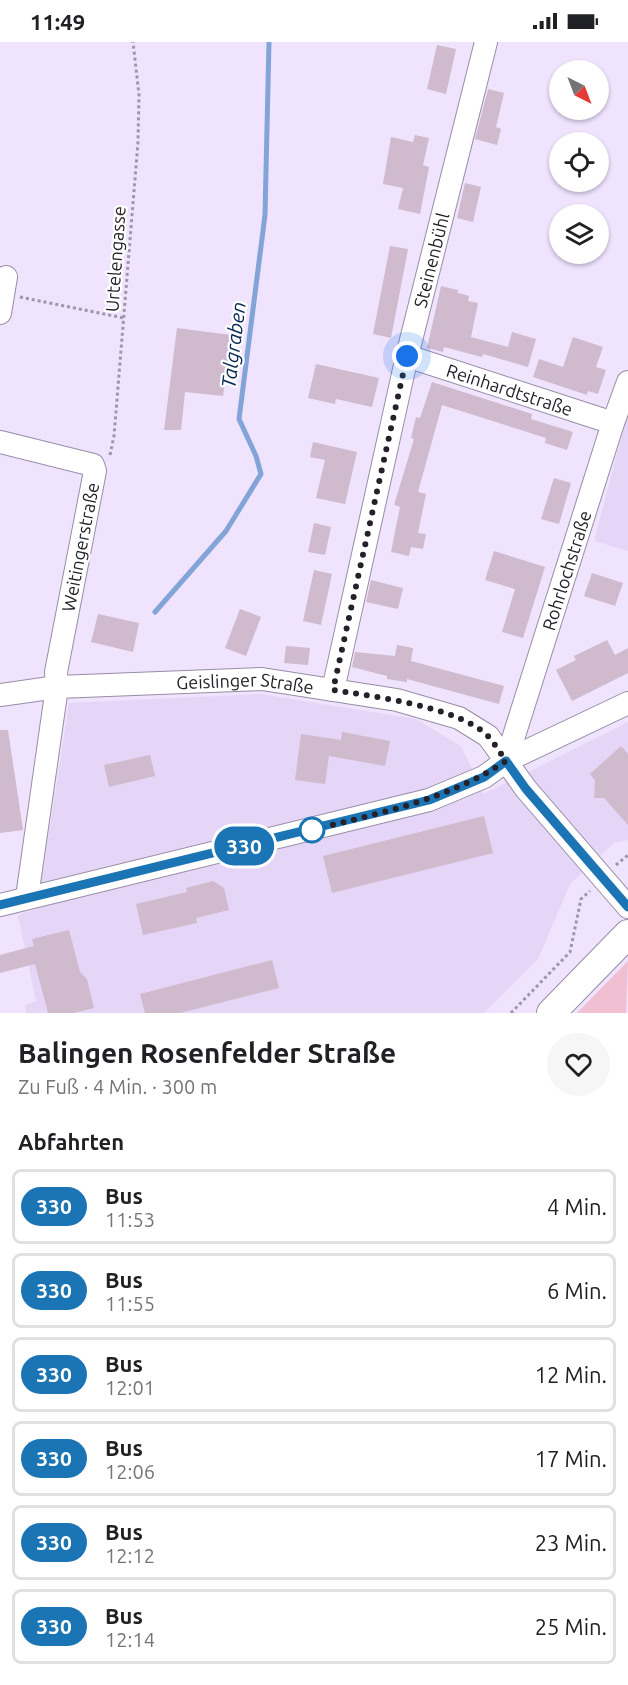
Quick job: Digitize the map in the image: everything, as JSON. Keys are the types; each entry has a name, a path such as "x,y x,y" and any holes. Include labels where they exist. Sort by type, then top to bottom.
{"main road":[{"path":"551,1013 628,934"}],"street":[{"name":"Steinenbühl","path":"333,690 407,356 486,42"},
{"name":"Reinhardtstraße","path":"407,356 612,423"},
{"name":"Rohrlochstraße","path":"506,761 612,423 628,382"},
{"name":"Weitingerstraße","path":"0,442 93,465 95,471 56,672 57,687 27,897"},
{"name":"Geislinger Straße","path":"0,695 57,687 262,678 397,700 459,718 488,736 506,761 628,907"},
{"path":"0,905 429,800 484,777 506,761 628,703"}],"path":[{"name":"Urtelengasse","path":"95,471 110,456 114,436 138,142 139,95 133,42"},
{"path":"3,294 124,318"},
{"path":"511,1013 570,952 581,899 603,879"}],"shaded area":[{"path":"628,412 628,551 594,541"},
{"path":"260,694 416,719 461,746 484,794 628,722 628,840 614,843 570,884 538,959 484,1013 26,1013 25,1005 36,1001 18,915 37,909 69,703"},
{"path":"628,961 626,1013 577,1013"}],"building":[{"path":"437,45 456,49 446,94 427,89"},
{"path":"488,89 504,93 496,127 501,129 497,145 475,139"},
{"path":"415,135 429,138 423,165 429,167 420,214 398,209 403,188 383,184 391,137 413,142"},
{"path":"465,183 481,187 473,222 457,218"},
{"path":"390,246 408,249 391,338 373,334"},
{"path":"441,286 458,290 458,293 469,296 468,301 478,303 471,337 508,347 512,332 536,339 528,367 483,354 482,357 444,347 443,352 427,348"},
{"path":"177,328 231,335 223,396 185,392 181,430 164,430"},
{"path":"573,337 603,347 596,367 606,370 598,394 588,391 587,395 533,377 539,359 563,367"},
{"path":"316,364 379,378 372,407 336,399 335,404 308,398"},
{"path":"432,382 532,414 531,419 573,432 567,450 545,443 546,438 442,405 418,492 426,494 418,533 426,534 423,549 411,547 409,556 391,552 400,507 394,505 414,439 411,438 416,417 420,418"},
{"path":"313,442 357,452 345,504 316,498 325,460 310,457"},
{"path":"554,478 571,483 559,524 541,519"},
{"path":"314,523 331,527 325,555 308,552"},
{"path":"494,551 545,567 523,638 502,632 515,589 485,580"},
{"path":"314,570 332,574 321,625 303,621"},
{"path":"592,573 623,583 615,606 584,596"},
{"path":"371,580 403,588 398,609 366,602"},
{"path":"240,609 261,617 246,656 225,648"},
{"path":"98,614 139,623 133,652 91,642"},
{"path":"607,640 615,655 628,648 628,673 572,701 556,670 576,660 574,656"},
{"path":"397,645 413,648 411,661 504,686 499,704 407,679 407,682 387,679 387,676 352,667 355,652 395,656"},
{"path":"286,646 310,648 308,665 284,663"},
{"path":"0,730 8,730 23,830 0,833"},
{"path":"342,732 390,741 385,766 329,756 325,784 295,780 301,734 341,740"},
{"path":"621,746 628,754 628,825 604,798 594,798 595,780 590,774"},
{"path":"150,755 155,776 109,787 104,765"},
{"path":"484,816 493,853 332,893 323,856"},
{"path":"213,881 224,888 229,910 196,918 197,923 143,935 136,904 187,892 186,888"},
{"path":"69,930 80,972 87,979 94,1008 74,1013 48,1013 35,964 0,973 0,955 34,946 32,939"},
{"path":"272,960 279,988 180,1013 145,1013 140,994"}],"waterway":[{"name":"Talgraben","path":"155,612 226,531 261,474 256,456 239,419 265,215 269,42"}],"bus line":[{"name":"330","path":"0,905 429,800 484,777 506,761 526,789 628,907"}],"route":[{"path":"312,830 429,800 484,777 506,761 488,736 459,718 397,700 333,690 407,356"}]}
